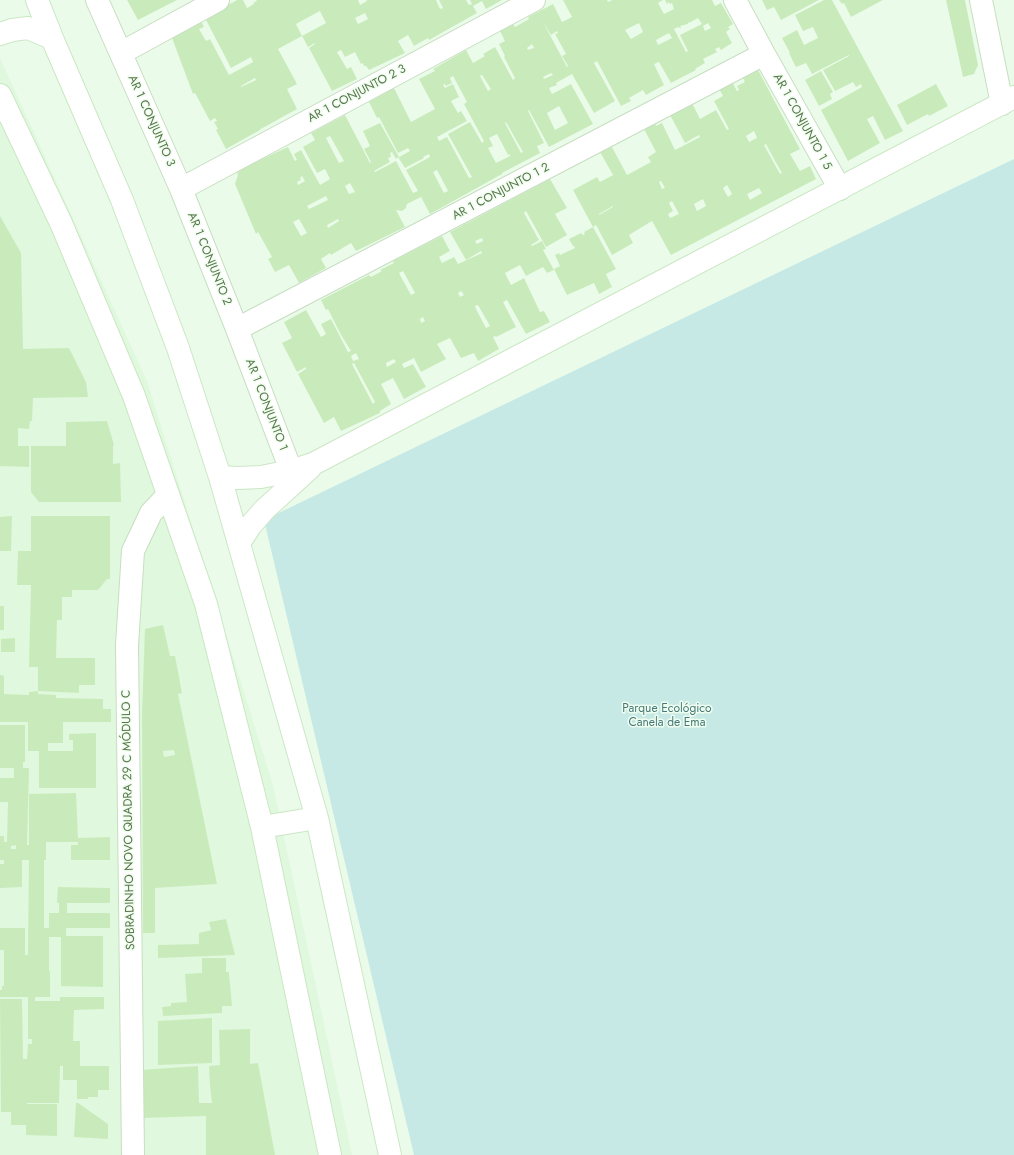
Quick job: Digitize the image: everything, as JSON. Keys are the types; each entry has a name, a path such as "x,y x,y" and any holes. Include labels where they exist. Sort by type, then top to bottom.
{"street":[{"path":"37,0 125,207 178,348 220,477 316,818 390,1155"},
{"name":"AR 1 CONJUNTO 3","path":"97,0 181,189"},
{"path":"121,53 218,0"},
{"name":"AR 1 CONJUNTO 2 3","path":"181,189 534,0"},
{"name":"AR 1 CONJUNTO 1 5","path":"735,0 840,189"},
{"path":"239,543 251,524 293,476 1008,100 981,0"},
{"path":"0,34 12,30 28,28 52,38"},
{"name":"AR 1 CONJUNTO 1 2","path":"237,329 764,54"},
{"path":"0,95 61,223 134,396 206,604 262,827 330,1155"},
{"name":"AR 1 CONJUNTO 2","path":"181,189 237,329"},
{"name":"AR 1 CONJUNTO 1","path":"237,329 293,476"},
{"path":"220,477 238,478 293,476"},
{"name":"SOBRADINHO NOVO QUADRA 29 C MÓDULO C","path":"133,1155 127,645 133,551 151,514 168,495"},
{"path":"262,827 316,818"}],"shaded area":[{"path":"0,58 147,381 273,785 352,1155 0,1155"}],"green space":[{"name":"Parque Ecológico Canela de Ema","path":"1014,159 1014,1155 414,1155 264,520"}],"building":[{"path":"127,0 177,0 138,20"},
{"path":"237,0 243,0 247,8 254,4 253,3 257,1 256,0 358,0 360,5 367,1 366,0 436,0 440,9 443,8 439,0 466,0 469,5 472,4 470,0 502,0 486,9 482,1 473,6 477,13 429,40 428,38 414,46 408,35 398,41 405,53 369,70 363,63 361,64 355,52 345,57 341,50 337,52 347,69 351,67 357,79 332,91 309,48 315,43 308,47 302,36 278,49 297,84 287,89 297,109 226,149 216,130 218,129 214,122 217,121 215,118 210,121 195,93 193,94 172,38 184,29 201,21 204,27 199,29 206,41 210,39 229,75 253,62 251,57 231,68 205,18","holes":["320,11 326,23 302,36 296,24","365,13 368,19 358,24 355,18","255,78 256,80 241,87 241,86"]},
{"path":"563,0 607,0 608,2 612,0 663,0 658,3 664,14 674,9 672,3 670,4 669,2 667,4 665,0 712,0 715,6 721,3 733,24 728,27 730,29 726,32 732,43 721,50 719,47 715,49 717,52 703,59 705,63 695,69 696,70 671,83 659,62 654,64 664,85 646,95 643,90 629,98 631,101 621,106 597,61 594,63 615,101 594,113 572,74 556,83 557,85 549,88 552,94 571,84 593,124 549,147 529,110 528,111 544,143 537,146 540,153 430,214 421,197 407,204 406,208 402,211 396,210 405,227 356,251 351,243 331,255 330,253 321,259 326,268 299,283 289,265 275,272 268,259 272,257 258,232 256,234 235,184 237,174 240,169 288,147 295,161 297,160 294,154 301,150 320,185 330,179 325,169 317,173 303,147 315,140 311,133 345,115 370,163 371,162 364,149 370,146 363,131 380,123 399,157 410,151 408,148 398,153 379,117 377,118 369,102 394,88 411,122 435,109 419,79 435,71 433,69 466,50 473,63 485,56 483,54 495,47 513,80 515,78 499,44 505,41 500,31 513,24 515,27 529,19 528,17 553,4 562,22 572,17","holes":["698,18 702,24 680,35 688,51 686,52 674,29 678,27 681,28 680,26 688,24 688,22 689,23","543,22 551,35 557,31 558,33 555,34 566,54 562,56 568,66 567,67","639,23 643,32 631,39 625,30","708,23 711,28 705,31 703,26","669,33 672,38 658,45 656,40","532,44 534,48 528,50 527,48","551,73 553,75 544,79 543,77","482,75 491,89 488,91 480,76","453,76 467,102 464,104 484,141 482,143 470,122 448,134 472,177 469,178 447,137 439,141 437,137 467,121 461,111 458,113 451,101 459,97 453,84 445,88 443,85 445,84 446,86 452,83 450,78","559,106 568,123 555,130 547,113","506,122 523,152 521,153 505,123","497,134 508,155 510,154 510,156 496,163 488,148 493,146 489,138","330,136 344,161 339,163 326,138","392,152 396,159 398,157 405,168 429,154 430,157 406,170 418,191 413,193 396,161 375,172 374,171 390,162 388,158 391,157 390,153","437,170 448,191 444,193 433,172","302,176 305,181 298,185 297,182 301,180 300,178","350,183 355,192 349,194 345,186","326,196 328,200 309,209 307,206","299,219 307,233 301,236 293,222","338,219 339,221 328,228 327,225"]},
{"path":"762,0 819,0 781,20 774,7 767,10"},
{"path":"824,0 832,0 903,131 885,140 873,116 867,119 880,143 848,161 821,110 862,87 861,84 856,87 853,82 835,91 823,70 849,55 812,74 806,63 796,67 782,38 797,30 804,45 818,38 813,27 803,31 795,15"},
{"path":"839,0 883,0 851,17 844,3 842,4"},
{"path":"946,0 965,0 978,65 974,74 963,77"},
{"path":"758,70 800,149 790,154 800,171 810,166 816,179 671,255 652,221 629,235 633,243 612,255 596,225 593,227 573,190 597,177 600,182 613,175 600,152 612,147 627,175 651,162 648,157 656,152 644,129 655,123 656,126 662,123 675,150 700,137 699,135 685,143 670,115 692,103 700,119 716,110 727,130 729,129 714,101 723,96 718,87 731,80 737,91 739,90 737,86 745,82 742,76","holes":["754,131 757,138 749,142 746,136","766,144 782,173 780,174 764,145","661,181 665,188 662,189 659,182","727,185 732,194 728,197 723,188","759,188 762,193 750,200 747,194","703,199 706,206 697,211 694,204","672,201 679,214 670,218 668,214 673,211 669,203","613,206 613,207 599,214"]},
{"path":"821,71 833,92 830,94 832,99 819,106 805,80"},
{"path":"936,84 948,106 907,125 897,105"},
{"path":"550,179 567,208 555,214 567,235 546,247 526,211 524,213 539,240 531,245 532,246 542,241 546,249 543,250 554,270 547,273 543,267 526,276 520,265 505,273 511,285 524,278 540,312 544,311 550,322 526,334 507,300 503,302 516,327 493,337 499,349 478,361 474,353 461,358 450,338 437,344 446,359 421,372 414,358 402,364 404,368 413,364 426,387 404,399 393,378 381,384 391,404 380,411 380,413 341,431 334,417 324,423 298,374 306,369 306,367 297,372 282,343 292,338 284,322 306,310 321,337 326,334 321,324 331,319 348,352 351,351 328,309 326,310 321,300 369,275 371,277 382,271 380,270 394,263 393,261 442,236 450,251 439,257 442,263 454,257 458,264 482,253 481,251 466,260 450,232","holes":["482,238 483,241 477,244 475,241","403,271 415,293 411,295 399,273","461,291 464,295 460,297 458,293","478,305 490,326 486,328 475,306","423,317 425,321 421,323 420,319","356,353 359,359 353,361 351,356","394,359 396,362 387,367 386,363","354,363 375,402 373,404 352,364"]},
{"path":"0,216 21,253 23,349 69,348 86,382 88,397 33,398 32,421 30,421 29,429 18,428 18,446 29,446 29,467 0,466"},
{"path":"593,227 616,269 606,274 612,287 599,294 594,283 567,295 554,269 560,266 555,255 559,253 560,255 575,248 569,239 581,233 583,235 585,234 584,232"},
{"path":"107,421 114,445 113,464 120,463 121,502 39,502 31,492 31,446 66,446 66,422"},
{"path":"12,516 11,551 0,551 0,517"},
{"path":"31,516 110,516 110,579 107,579 98,590 72,590 72,597 62,597 62,620 57,620 56,658 95,658 95,685 79,685 79,693 38,691 38,667 29,667 31,585 17,585 18,551 31,551"},
{"path":"0,606 4,606 4,630 0,630"},
{"path":"163,625 170,656 175,656 182,693 178,694 217,884 155,888 155,933 143,933 142,714 145,629","holes":["174,750 175,755 164,757 163,751"]},
{"path":"15,638 15,652 1,652 1,639"},
{"path":"0,675 4,676 4,694 29,695 29,692 38,691 38,694 56,695 56,698 103,699 103,709 111,709 111,722 63,722 63,743 48,743 48,751 73,751 73,740 69,740 69,734 96,733 96,788 39,788 39,751 28,751 28,722 0,722"},
{"path":"0,725 25,725 25,762 23,762 23,768 0,768"},
{"path":"14,768 29,768 27,845 29,845 29,794 76,793 78,838 110,837 110,860 71,860 71,845 78,845 78,842 46,842 46,860 44,860 44,928 49,928 49,913 59,913 59,903 57,903 58,887 110,888 110,903 67,903 67,913 110,913 110,928 66,928 66,936 103,936 103,987 61,986 61,937 49,937 50,997 35,997 35,1001 60,1001 60,997 104,997 104,1009 74,1010 73,1041 80,1041 80,1066 109,1066 109,1090 98,1090 98,1097 77,1099 77,1080 63,1080 63,1066 60,1066 59,1103 27,1103 57,1104 57,1136 26,1135 26,1125 11,1125 11,1112 1,1112 0,999 22,999 23,1059 27,1059 28,1044 32,1044 32,1039 28,1039 28,997 0,997 0,990 2,990 2,986 4,986 4,950 0,950 0,928 25,928 25,955 28,955 29,860 22,860 22,887 0,888 0,864 4,864 4,860 0,860 0,836 4,836 4,842 7,842 8,802 0,802 0,778 14,778","holes":["16,845 16,849 11,849 11,846"]},
{"path":"226,919 235,955 158,958 158,945 199,944 199,933 211,930 209,922"},
{"path":"202,958 226,958 226,972 229,972 232,1006 222,1006 222,1013 163,1016 162,1007 171,1006 171,1003 187,1002 185,974 202,973"},
{"path":"212,1018 212,1063 158,1065 158,1021"},
{"path":"250,1029 250,1064 258,1063 275,1155 206,1155 206,1116 141,1118 141,1070 198,1066 199,1103 212,1103 209,1066 220,1065 219,1030"},
{"path":"76,1103 108,1124 108,1139 74,1137"}]}
